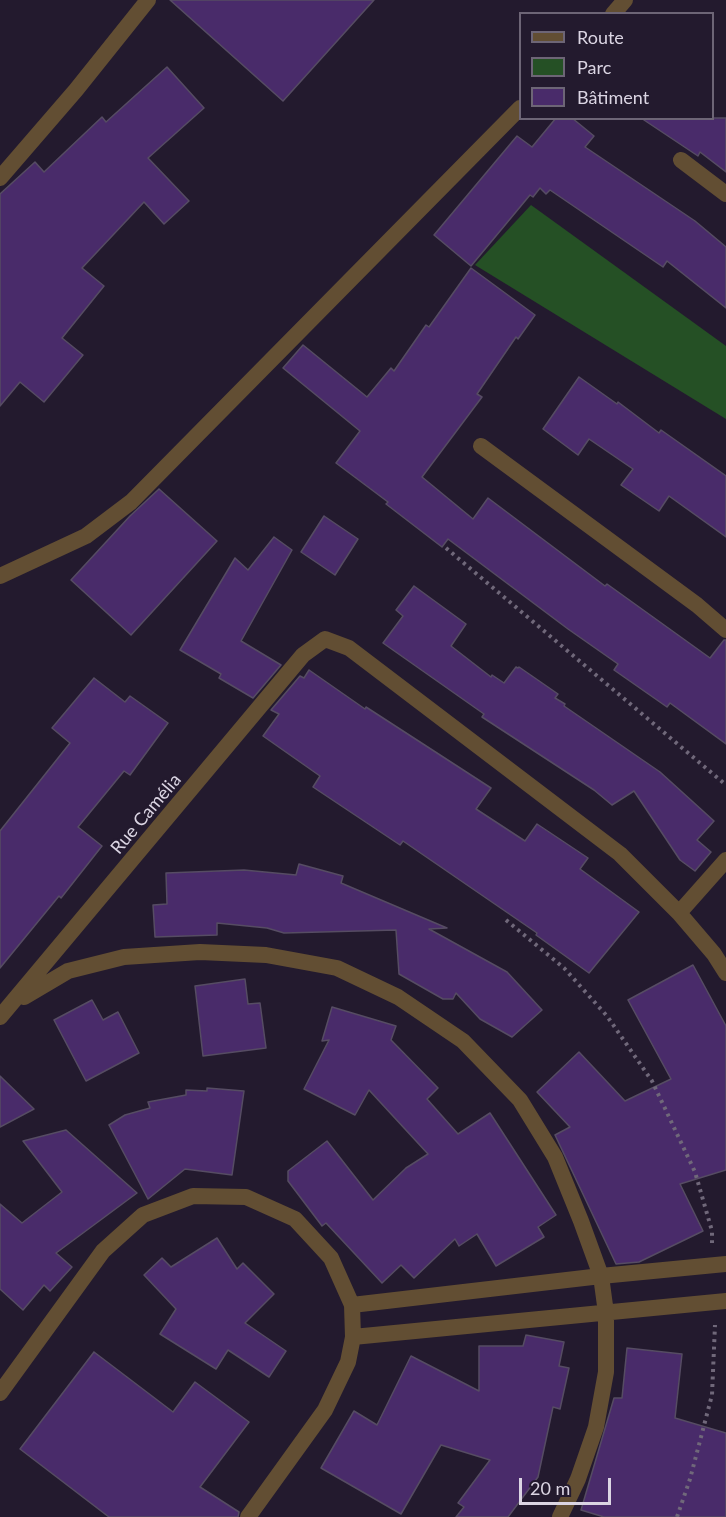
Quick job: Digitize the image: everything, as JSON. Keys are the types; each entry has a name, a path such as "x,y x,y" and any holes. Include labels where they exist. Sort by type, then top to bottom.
{"street":[{"path":"0,178 76,90 147,0"},
{"path":"615,12 625,0"},
{"path":"0,576 86,536 131,502 519,109"},
{"path":"681,160 726,194"},
{"path":"481,446 687,598 726,630"},
{"name":"Rue Camélia","path":"0,1017 303,655 325,639 349,648 620,854 679,913"},
{"path":"726,860 679,913 714,954 726,973"},
{"path":"13,1002 68,971 124,957 200,952 266,955 337,968 398,997 463,1041 520,1100 555,1157 601,1276 606,1313 606,1372 596,1427 578,1479 561,1517"},
{"path":"0,1394 103,1251 142,1215 193,1196 246,1197 295,1219 332,1258 352,1305 353,1337 348,1362 325,1410 248,1517"},
{"path":"352,1305 601,1276 719,1265"},
{"path":"353,1337 721,1301"}],"path":[{"path":"446,548 726,785"},
{"path":"506,920 564,968 600,1008 652,1081 695,1172 719,1265"},
{"path":"676,1517 690,1479 712,1395 721,1301"}],"green space":[{"path":"531,205 726,346 726,419 475,265"}],"building":[{"path":"170,0 374,0 283,101"},
{"path":"167,67 204,108 148,158 189,201 164,224 144,202 82,268 104,286 62,338 83,355 44,402 20,382 0,406 0,194 35,162 44,172 102,117 106,122"},
{"path":"726,118 726,172 700,152 698,156 644,120"},
{"path":"554,120 574,120 594,136 585,147 695,221 726,247 726,308 667,261 663,267 550,190 546,194 540,188 533,197 530,195 471,266 434,235 517,136 532,147"},
{"path":"471,268 535,315 518,339 516,337 477,394 482,397 422,477 473,519 488,498 605,586 607,584 710,658 726,640 726,744 670,703 667,707 614,670 618,664 448,539 442,547 336,463 360,431 283,368 303,345 367,397 391,368 394,371 426,325 429,327"},
{"path":"579,377 617,404 618,402 659,433 661,430 726,476 726,537 669,496 659,511 621,485 633,469 589,439 578,455 543,429"},
{"path":"159,489 217,541 131,635 71,580 130,516"},
{"path":"324,516 358,539 335,575 301,552"},
{"path":"274,537 292,550 241,641 281,665 253,698 219,678 221,674 180,650 235,558 248,570"},
{"path":"414,586 466,624 451,646 491,677 492,675 504,683 516,667 519,667 558,694 555,698 565,704 564,706 660,772 714,821 697,840 711,852 695,871 680,860 634,791 612,805 594,790 482,717 484,714 383,643 403,616 396,610"},
{"path":"309,670 365,709 366,707 491,788 476,809 525,841 537,824 588,858 580,869 639,912 589,973 536,935 537,933 403,841 400,845 313,787 320,776 263,736 279,714 271,710 300,676 304,678"},
{"path":"94,678 125,702 130,696 168,723 130,775 124,771 78,827 102,846 61,898 59,896 0,968 0,831 70,743 52,728"},
{"path":"299,864 343,876 341,883 447,928 429,929 507,972 542,1010 512,1037 480,1019 456,993 453,999 443,999 399,974 396,930 284,933 267,928 217,923 217,935 155,937 153,905 167,904 166,873 244,870 296,875"},
{"path":"693,965 726,1026 726,1170 680,1184 703,1231 639,1262 616,1264 555,1135 570,1127 537,1092 579,1052 625,1101 671,1079 628,1000"},
{"path":"245,979 248,1004 260,1003 266,1048 203,1056 195,986"},
{"path":"92,1000 103,1020 118,1012 139,1053 86,1081 54,1020"},
{"path":"332,1007 396,1026 391,1040 438,1088 427,1099 458,1134 490,1113 556,1215 538,1227 544,1237 496,1266 477,1234 459,1246 455,1239 414,1278 401,1265 382,1283 326,1223 322,1226 288,1181 288,1171 327,1141 373,1200 406,1168 428,1154 369,1090 355,1115 304,1089 329,1040 322,1041"},
{"path":"0,1076 34,1109 0,1127"},
{"path":"207,1088 244,1091 232,1175 185,1169 148,1199 109,1125 125,1115 150,1108 148,1102 186,1095 186,1090 207,1091"},
{"path":"66,1130 137,1193 56,1253 72,1267 50,1291 44,1285 23,1310 0,1289 0,1204 22,1223 62,1192 23,1141"},
{"path":"217,1238 237,1269 243,1263 274,1294 245,1323 286,1351 269,1377 228,1350 216,1369 160,1334 176,1309 144,1275 162,1258 171,1267"},
{"path":"526,1335 564,1342 559,1366 569,1368 560,1409 553,1407 538,1477 508,1517 456,1517 464,1507 458,1503 490,1460 441,1445 401,1514 321,1468 354,1411 377,1425 411,1356 479,1391 479,1346 523,1346"},
{"path":"627,1348 682,1354 675,1418 726,1433 726,1517 604,1517 581,1510 614,1398 622,1398"},
{"path":"94,1352 173,1412 195,1382 249,1422 200,1487 239,1512 238,1517 109,1517 20,1449"}]}
